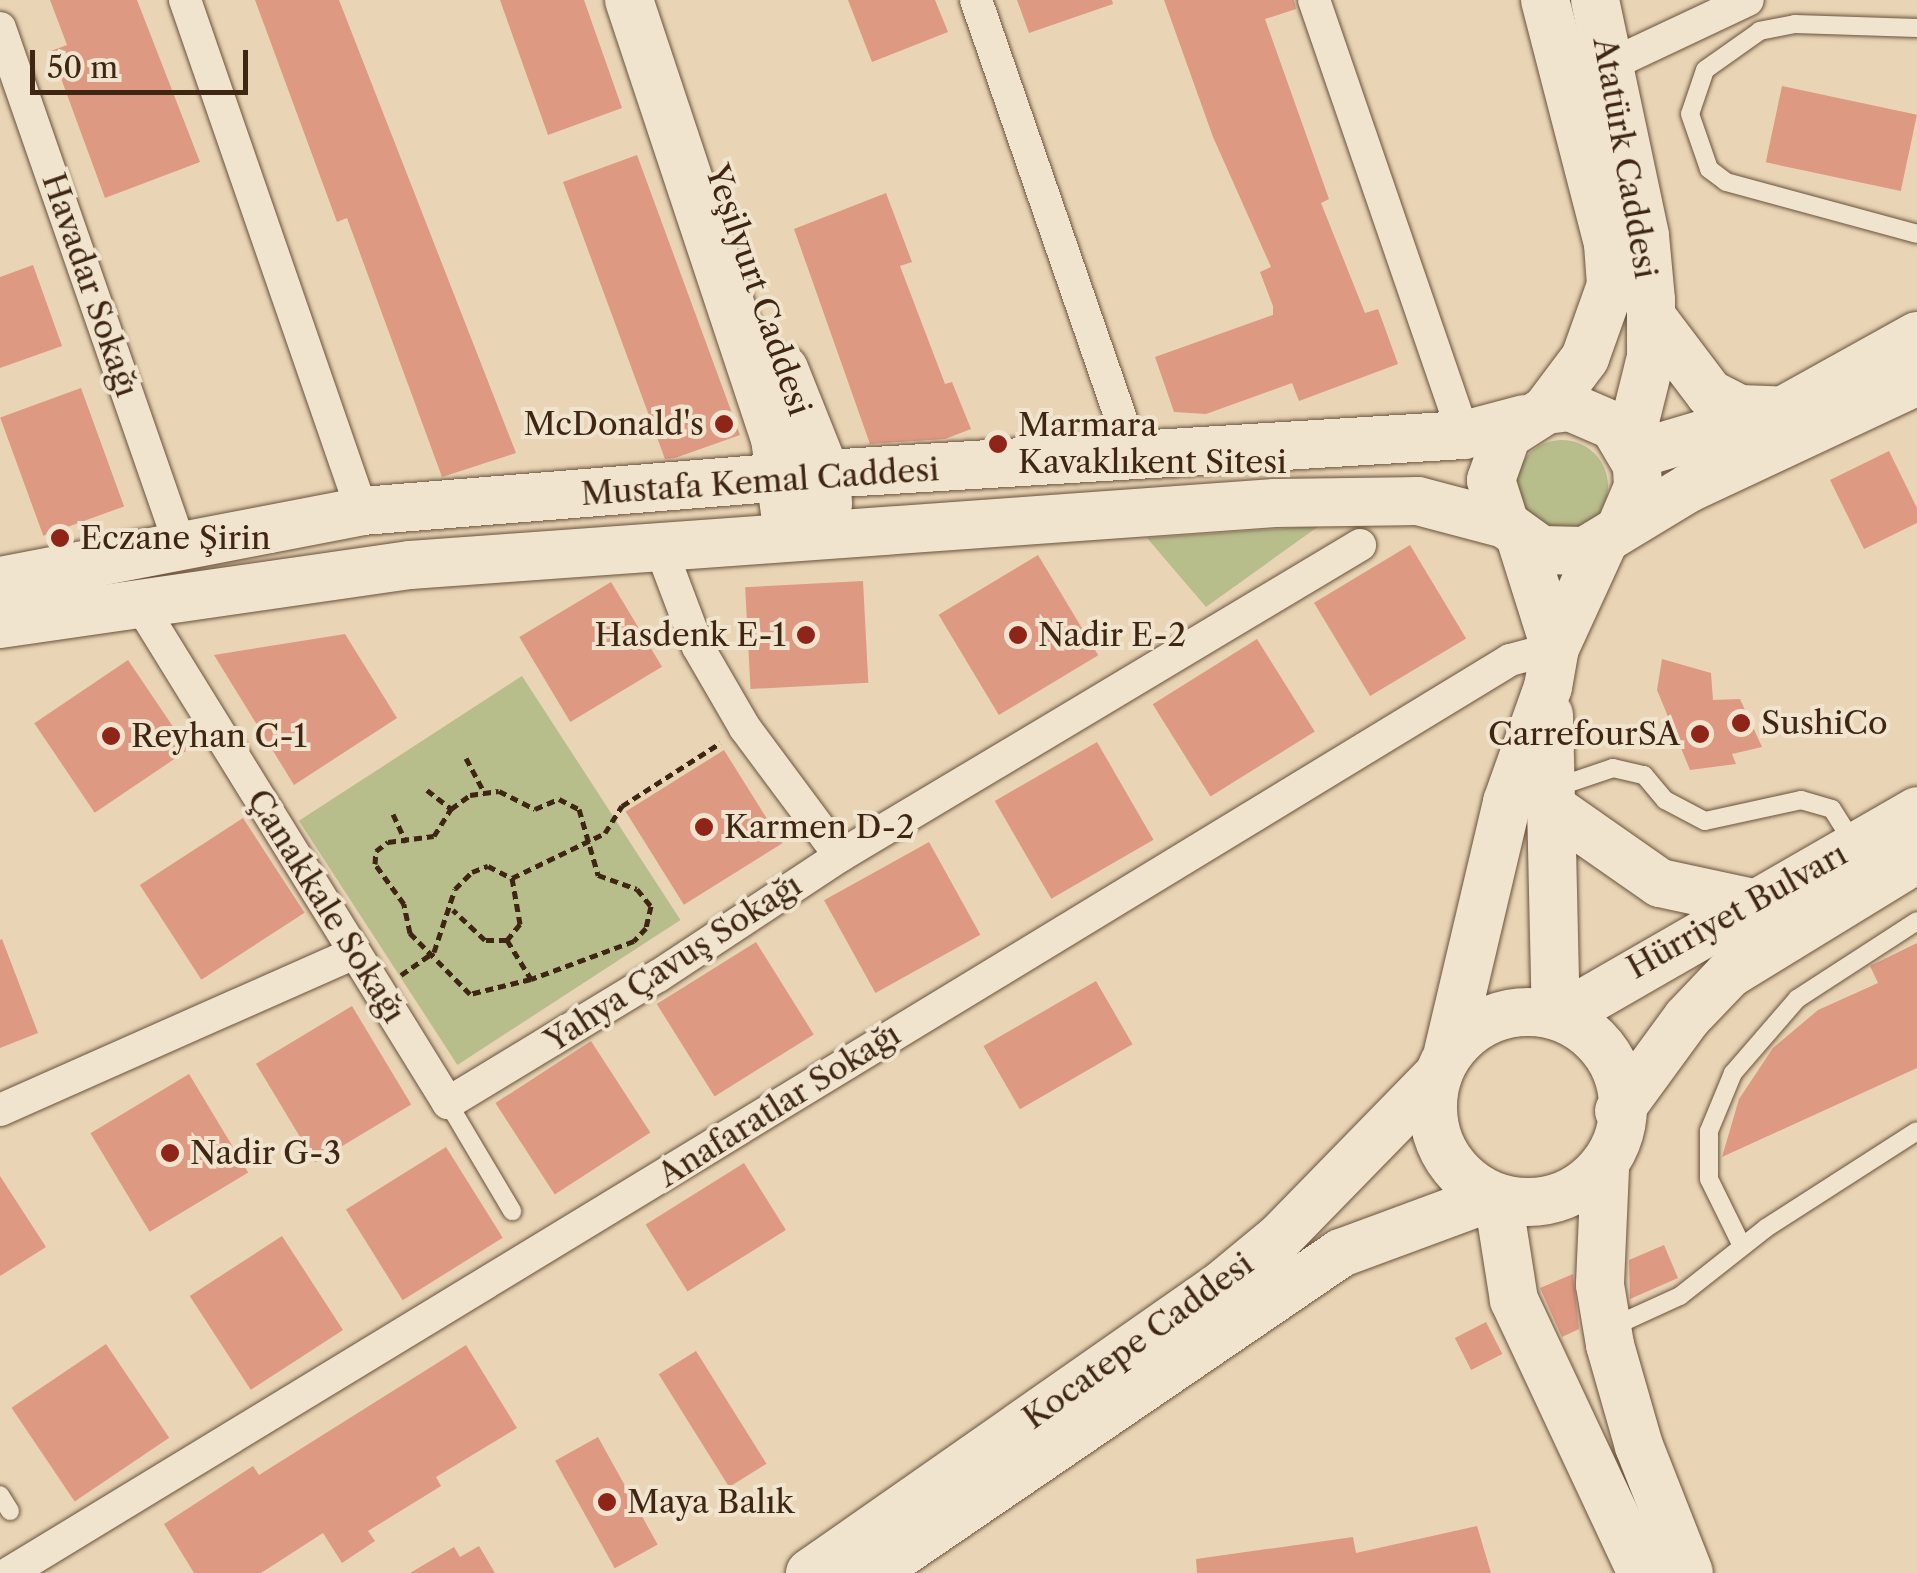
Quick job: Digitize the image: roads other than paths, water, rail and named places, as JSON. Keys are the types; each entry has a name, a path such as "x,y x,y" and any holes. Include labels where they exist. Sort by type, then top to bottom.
{"main road":[{"name":"Yeşilyurt Caddesi","path":"630,0 775,438 778,482 786,516 818,540 828,512 826,474 657,0"},
{"name":"Atatürk Caddesi","path":"1535,414 1585,358 1611,285 1608,244 1545,0"},
{"name":"Atatürk Caddesi","path":"1594,0 1612,64 1644,236 1651,316 1651,357 1631,450"},
{"name":"Atatürk Caddesi","path":"1651,316 1710,394 1740,408 1782,410"},
{"path":"1631,450 1782,410 1917,336"},
{"path":"1513,532 1563,554 1612,535 1917,381"},
{"path":"1558,1015 1551,668 1513,532 1491,480 1495,456 1535,414 1594,413 1631,450 1638,487 1551,668 1488,869 1467,991 1443,1064 1436,1124 1448,1155 1495,1198 1542,1205 1564,1199 1605,1169"},
{"name":"Mustafa Kemal Caddesi","path":"0,580 179,542 362,511 778,482 826,474 1464,435 1535,414"},
{"name":"Mustafa Kemal Caddesi","path":"0,624 410,565 659,544 818,540 1275,503 1418,501 1513,532"},
{"path":"1551,798 1660,883 1753,903"},
{"name":"Hürriyet Bulvarı","path":"1558,1015 1917,811"},
{"name":"Hürriyet Bulvarı","path":"1619,1112 1687,1018 1728,974 1917,859"},
{"path":"1443,1064 1464,1034 1508,1011 1558,1015 1597,1041 1610,1062 1619,1112 1598,1218 1607,1330 1640,1446 1689,1573"},
{"name":"Kocatepe Caddesi","path":"810,1573 1222,1285 1280,1237 1443,1064"},
{"path":"1495,1198 1514,1300"},
{"name":"Kocatepe Caddesi","path":"872,1573 1296,1280 1359,1243 1495,1198"},
{"path":"1422,1224 1448,1232 1488,1262 1514,1300 1642,1573"}],"street":[{"path":"185,0 362,511"},
{"path":"976,0 1134,455"},
{"path":"1314,0 1464,435"},
{"path":"1612,64 1748,0"},
{"name":"Havadar Sokağı","path":"0,28 179,542"},
{"path":"659,544 698,647 745,728 840,856"},
{"name":"Yahya Çavuş Sokağı","path":"448,1102 658,976 840,856 1360,545"},
{"name":"Çanakkale Sokağı","path":"138,603 448,1102"},
{"name":"Anafaratlar Sokağı","path":"8,1573 1510,660 1551,668"},
{"path":"0,1110 355,953"}],"lane":[{"path":"1917,28 1795,24 1760,31 1705,70 1690,114 1709,169 1726,182 1917,234"},
{"path":"1551,798 1613,768 1644,775 1665,800 1706,822 1801,800 1832,809 1854,844"},
{"path":"1742,1246 1709,1180 1710,1131 1734,1073 1796,1000 1917,921"},
{"name":"Çanakkale Sokağı","path":"448,1102 512,1210"},
{"path":"1607,1330 1680,1296 1742,1246 1917,1131"}],"place":[{"name":"McDonald's","path":"724,424"},
{"name":"Marmara Kavaklıkent Sitesi","path":"998,444"},
{"name":"Eczane Şirin","path":"60,538"},
{"name":"Hasdenk E-1","path":"806,635"},
{"name":"Nadir E-2","path":"1018,635"},
{"name":"SushiCo","path":"1741,723"},
{"name":"CarrefourSA","path":"1700,734"},
{"name":"Reyhan C-1","path":"111,736"},
{"name":"Karmen D-2","path":"704,827"},
{"name":"Nadir G-3","path":"170,1153"},
{"name":"Maya Balık","path":"607,1502"}]}
